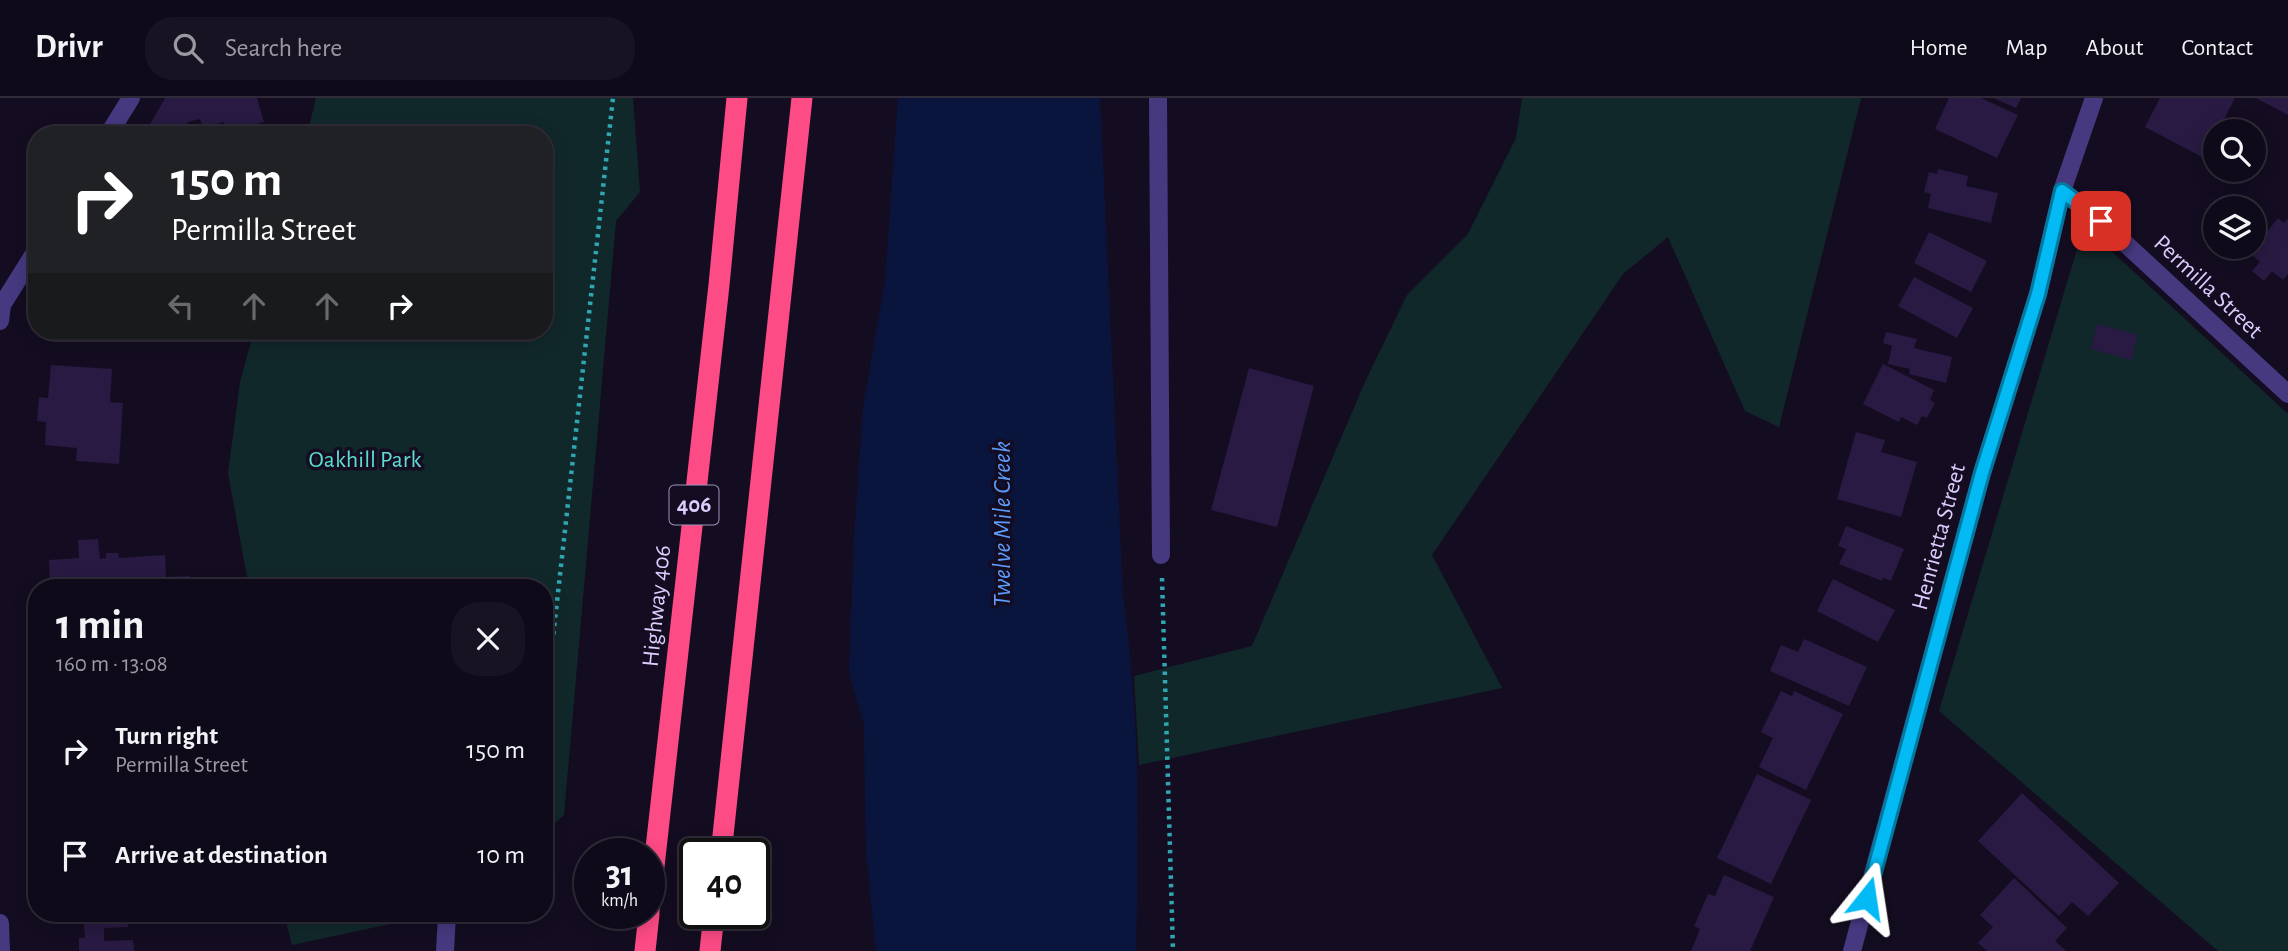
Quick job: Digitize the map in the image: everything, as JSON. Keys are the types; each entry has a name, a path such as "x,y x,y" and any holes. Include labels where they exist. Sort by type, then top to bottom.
{"highway":[{"name":"Highway 406","path":"657,838 719,285 737,98"},
{"path":"723,838 802,98"},
{"name":"Highway 406","path":"645,951 647,929"},
{"path":"710,951 712,929"}],"street":[{"path":"114,126 131,98"},
{"path":"1158,98 1161,555"},
{"name":"Henrietta Street","path":"1852,951 1982,473 2038,294 2062,191 2094,98"},
{"name":"Permilla Street","path":"2062,191 2101,221 2288,394"},
{"path":"1,310 28,264"},
{"path":"445,951 447,922"},
{"path":"0,923 1,951"}],"path":[{"path":"553,637 612,98"},
{"path":"1161,555 1173,951"}],"green space":[{"name":"Oakhill Park","path":"316,98 633,98 640,192 616,221 564,815 553,825 553,579 247,579 228,473 240,382 252,340 553,340 553,126 309,126"},
{"path":"1522,98 1861,98 1779,427 1745,411 1668,237 1623,274 1432,555 1502,688 1139,765 1134,676 1252,646 1365,382 1407,295 1468,234 1516,138"},
{"path":"2095,236 2288,414 2288,951 2218,951 1939,711 2080,239"},
{"path":"286,922 400,922 292,945"}],"water":[{"name":"Twelve Mile Creek","path":"898,98 1100,98 1123,597 1135,731 1138,817 1136,951 876,951 866,853 864,725 849,673 863,407 885,282"}],"building":[{"path":"165,98 257,98 264,122 249,126 225,126 224,122 202,126 200,119 188,122 186,126 149,126"},
{"path":"1949,98 1981,98 2018,115 1997,158 1935,129"},
{"path":"1993,98 2021,98 2016,108"},
{"path":"2160,98 2235,98 2224,119 2203,119 2203,157 2145,127"},
{"path":"2256,98 2288,98 2288,115"},
{"path":"1938,169 1968,176 1966,186 1998,193 1991,223 1928,208 1931,194 1924,192 1929,172 1937,174"},
{"path":"2278,218 2284,223 2288,218 2288,274 2283,280 2272,271 2264,281 2252,271 2260,262 2257,259 2266,259 2266,233"},
{"path":"1929,232 1987,261 1971,292 1914,263"},
{"path":"1914,277 1973,308 1957,338 1898,306"},
{"path":"2097,324 2138,335 2131,360 2091,349"},
{"path":"1886,332 1917,339 1914,348 1952,357 1946,383 1909,374 1910,369 1888,364 1892,346 1883,343"},
{"path":"1883,364 1934,390 1930,400 1935,403 1927,418 1922,416 1917,425 1901,417 1899,422 1863,404"},
{"path":"51,365 112,369 110,402 123,403 119,464 76,461 77,448 45,445 46,422 37,421 39,397 48,398"},
{"path":"1249,368 1314,386 1277,527 1211,510"},
{"path":"1856,432 1885,440 1881,452 1917,462 1901,517 1837,499"},
{"path":"1846,526 1904,549 1891,581 1883,578 1882,581 1839,564 1846,549 1838,546"},
{"path":"98,539 100,559 106,558 106,553 118,553 119,558 165,555 166,577 190,576 190,579 50,579 49,560 79,558 78,540"},
{"path":"1833,579 1895,610 1878,642 1817,611"},
{"path":"1804,639 1867,667 1849,706 1770,671 1781,645 1798,652"},
{"path":"1781,691 1792,696 1794,691 1843,714 1806,790 1759,767 1773,738 1761,732"},
{"path":"1757,774 1811,800 1771,884 1717,858"},
{"path":"2022,793 2119,883 2088,916 2072,902 2059,916 1978,841"},
{"path":"1724,875 1774,897 1750,951 1691,951 1700,929 1694,926 1708,894 1715,896"},
{"path":"2014,878 2067,928 2055,941 2066,951 1987,951 1978,943 1993,927 1980,915"},
{"path":"84,922 128,922 128,927 104,928 104,941 133,940 134,951 79,951 79,938 85,938"}],"route":[{"path":"1867,898 1982,473 2038,294 2062,191 2101,221"}]}
